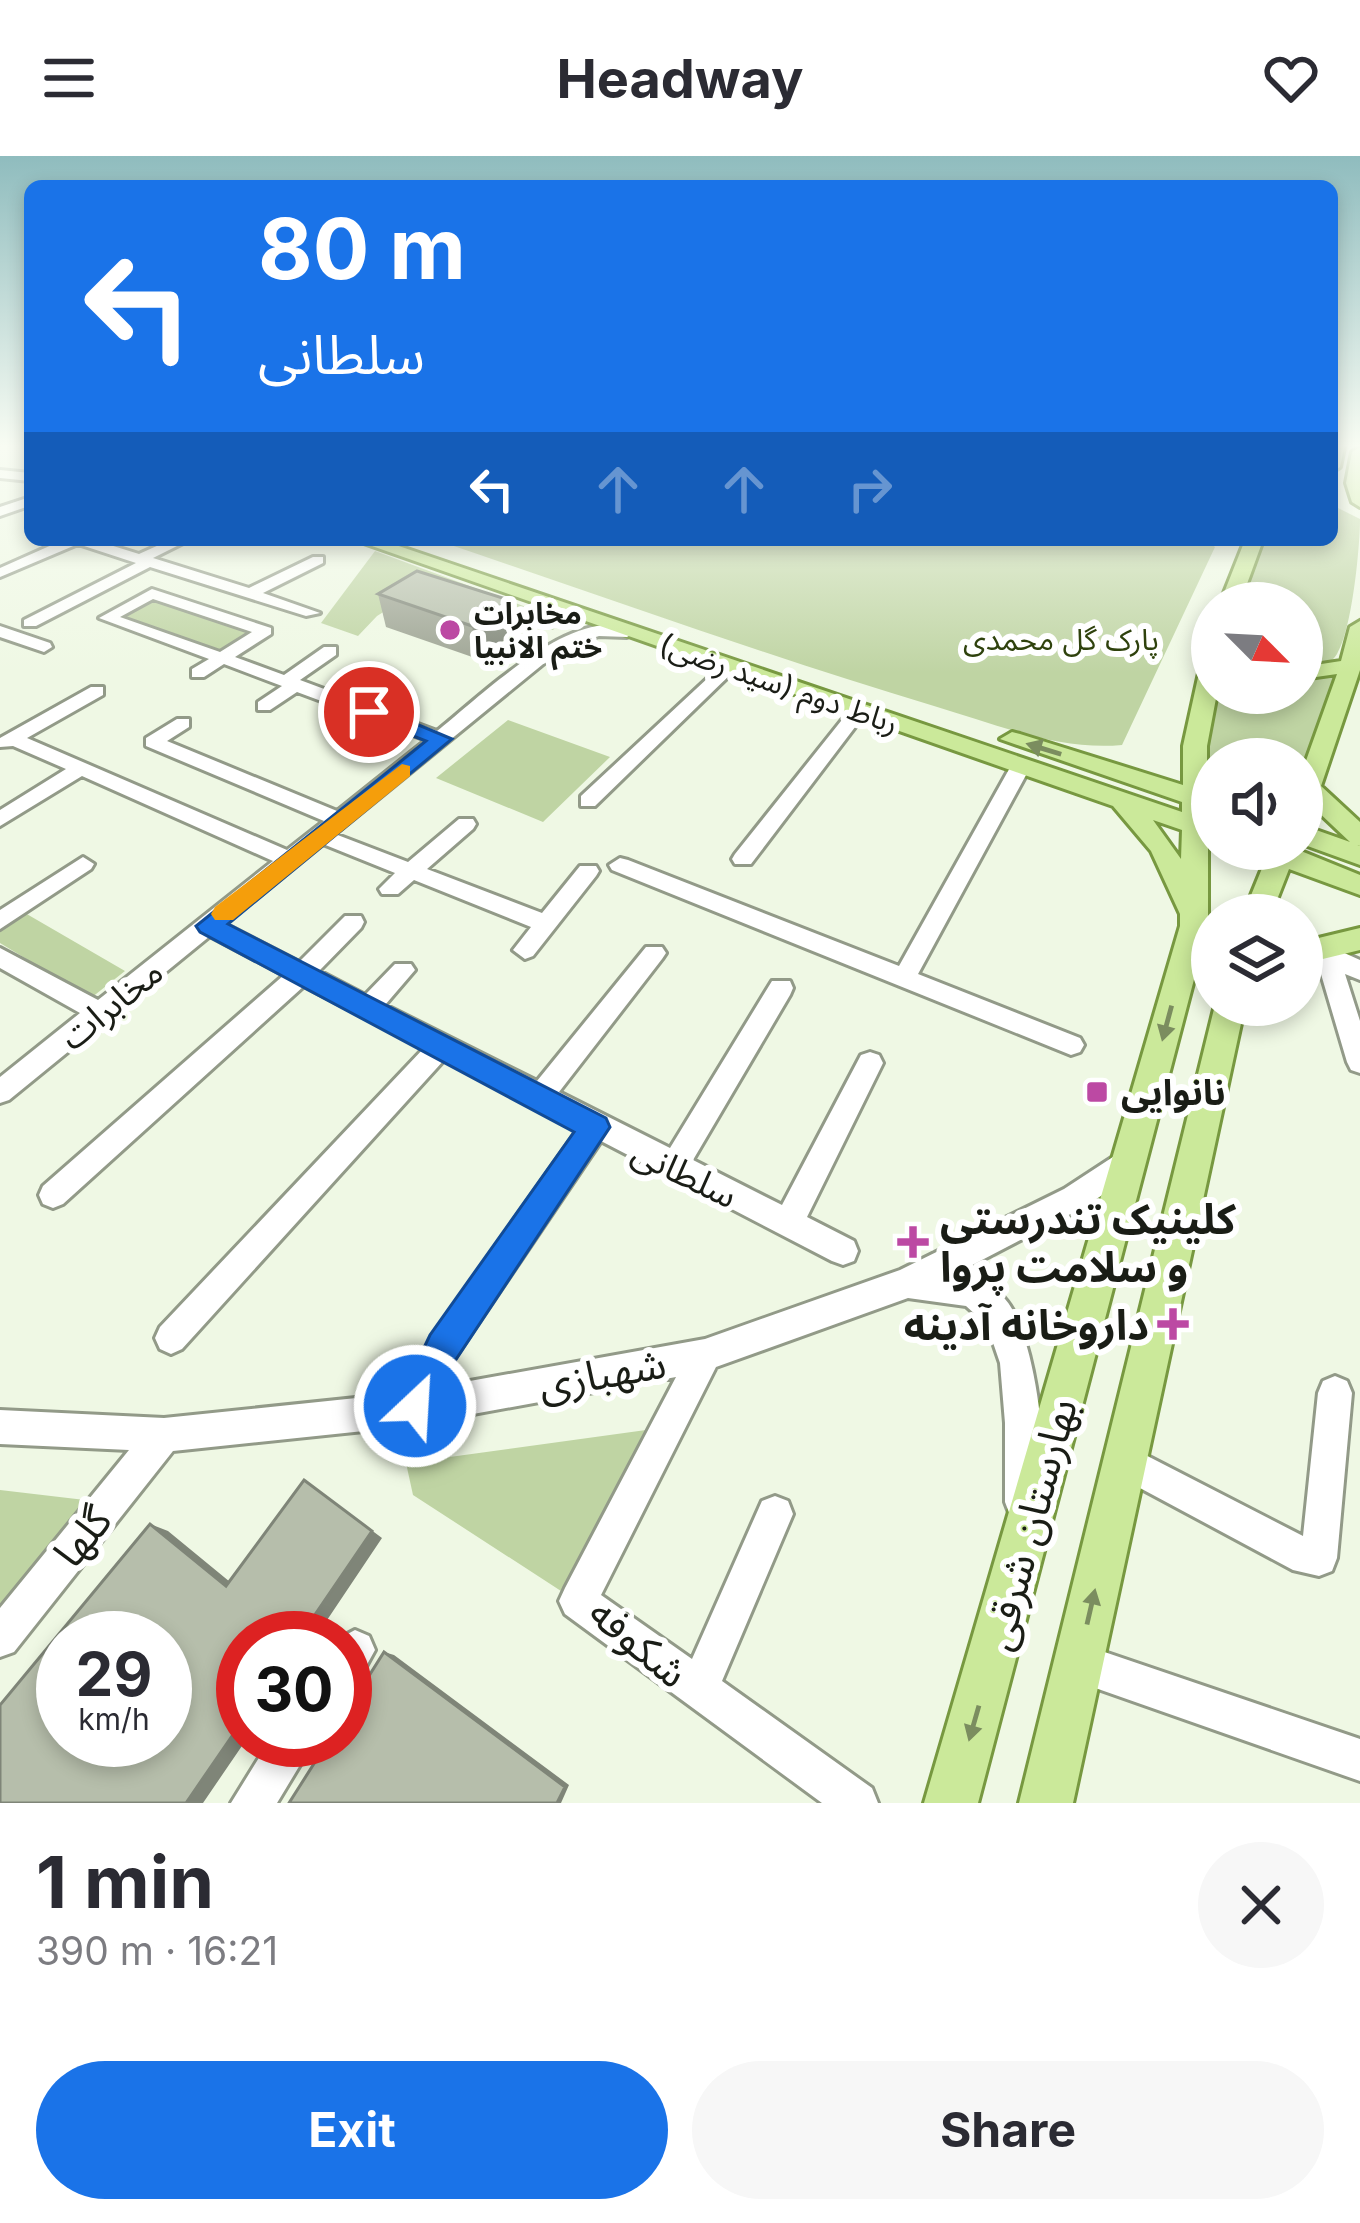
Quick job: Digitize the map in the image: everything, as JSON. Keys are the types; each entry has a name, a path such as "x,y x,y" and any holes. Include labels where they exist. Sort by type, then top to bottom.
{"main road":[{"name":"رباط دوم (سید رضی)","path":"381,546 859,710 979,739 1022,764 1114,783"},
{"name":"رباط دوم (سید رضی)","path":"429,546 1191,810"},
{"path":"1236,582 1246,546"},
{"path":"1323,747 1352,666 1360,627"},
{"path":"1323,671 1352,666"},
{"path":"1191,748 1160,767 1114,783 1163,847 1191,899"},
{"path":"1323,810 1360,838"},
{"path":"1323,842 1360,856"},
{"path":"1323,868 1360,881 1360,866"},
{"path":"1323,948 1360,939"},
{"name":"بهارستان شرقی","path":"951,1803 1129,1162 1191,960"},
{"name":"بهارستان شرقی","path":"1046,1803 1224,1026"}],"street":[{"path":"3,570 62,546"},
{"path":"96,546 312,613"},
{"path":"0,648 171,546"},
{"path":"249,594 318,560"},
{"path":"198,673 221,658 266,632 152,593 107,618 221,658 292,683 441,739"},
{"path":"553,606 565,617 558,644"},
{"path":"0,631 25,630 44,647"},
{"path":"558,644 598,631 627,632"},
{"name":"مخابرات","path":"0,1092 558,644"},
{"path":"264,706 330,652"},
{"path":"588,801 730,668"},
{"path":"7,742 97,692"},
{"path":"743,859 859,710"},
{"path":"183,723 153,742 340,820"},
{"path":"7,742 81,768 291,860"},
{"path":"905,977 1022,764"},
{"path":"0,819 81,768"},
{"path":"390,889 466,824"},
{"path":"321,836 547,923"},
{"path":"0,921 83,863"},
{"path":"620,865 1071,1045"},
{"path":"526,950 588,871"},
{"path":"53,1195 302,974 353,922"},
{"name":"سلطانی","path":"209,926 843,1251"},
{"path":"539,1098 654,953"},
{"path":"0,956 101,1013"},
{"path":"1323,957 1360,971"},
{"path":"1323,964 1332,971 1360,1062"},
{"path":"368,1009 403,970"},
{"path":"674,1167 782,988"},
{"path":"171,1338 441,1047"},
{"path":"788,1224 870,1063"},
{"path":"415,1406 442,1348 595,1127"},
{"name":"شهبازی","path":"5,1434 164,1435 415,1406 705,1355 907,1283 1074,1198 1129,1162"},
{"name":"شهبازی","path":"907,1283 962,1289 986,1300 1003,1324 1018,1365 1024,1542"},
{"name":"شکوفه","path":"705,1355 578,1601 857,1803"},
{"path":"1124,1461 1306,1557 1319,1558 1335,1394"},
{"name":"گلها","path":"0,1637 164,1435"},
{"path":"698,1691 775,1514"},
{"path":"1078,1663 1360,1760"},
{"path":"252,1803 276,1767"}],"green space":[{"path":"1338,520 1360,520 1351,608 1334,658 1323,664 1323,582 1250,582 1263,546 1338,546"},
{"name":"پارک گل محمدی","path":"454,546 1215,547 1199,582 1191,582 1191,598 1122,745 1074,744 1003,728"},
{"path":"375,551 559,623 553,630 538,625 533,629 484,608 409,596 377,616 358,636 321,623"},
{"path":"152,597 256,632 221,653 116,616"},
{"path":"1323,676 1339,676 1317,738 1209,738 1213,714 1323,714"},
{"path":"508,720 610,757 543,822 436,778"},
{"path":"25,913 125,971 91,998 0,943 0,930"},
{"path":"646,1430 561,1591 413,1495 406,1463"},
{"path":"0,1490 85,1500 0,1605"}],"building":[{"path":"417,571 509,600 472,626 378,594"},
{"path":"304,1480 372,1531 317,1611 216,1611 216,1759 186,1803 0,1803 0,1705 36,1662 36,1767 192,1767 192,1611 78,1611 150,1524 226,1586"},
{"path":"384,1652 565,1787 557,1803 289,1803 312,1767 372,1767 372,1671"}],"slow traffic":[{"path":"224,914 402,771"}],"place":[{"name":"مخابرات ختم الانبیا","path":"450,630"},
{"name":"نانوایی","path":"1097,1092"},
{"name":"کلینیک تندرستی و سلامت پروا","path":"913,1242"},
{"name":"داروخانه آدینه","path":"1173,1324"}],"route":[{"path":"369,712 441,739 209,926 595,1127 442,1348 415,1406"}]}
